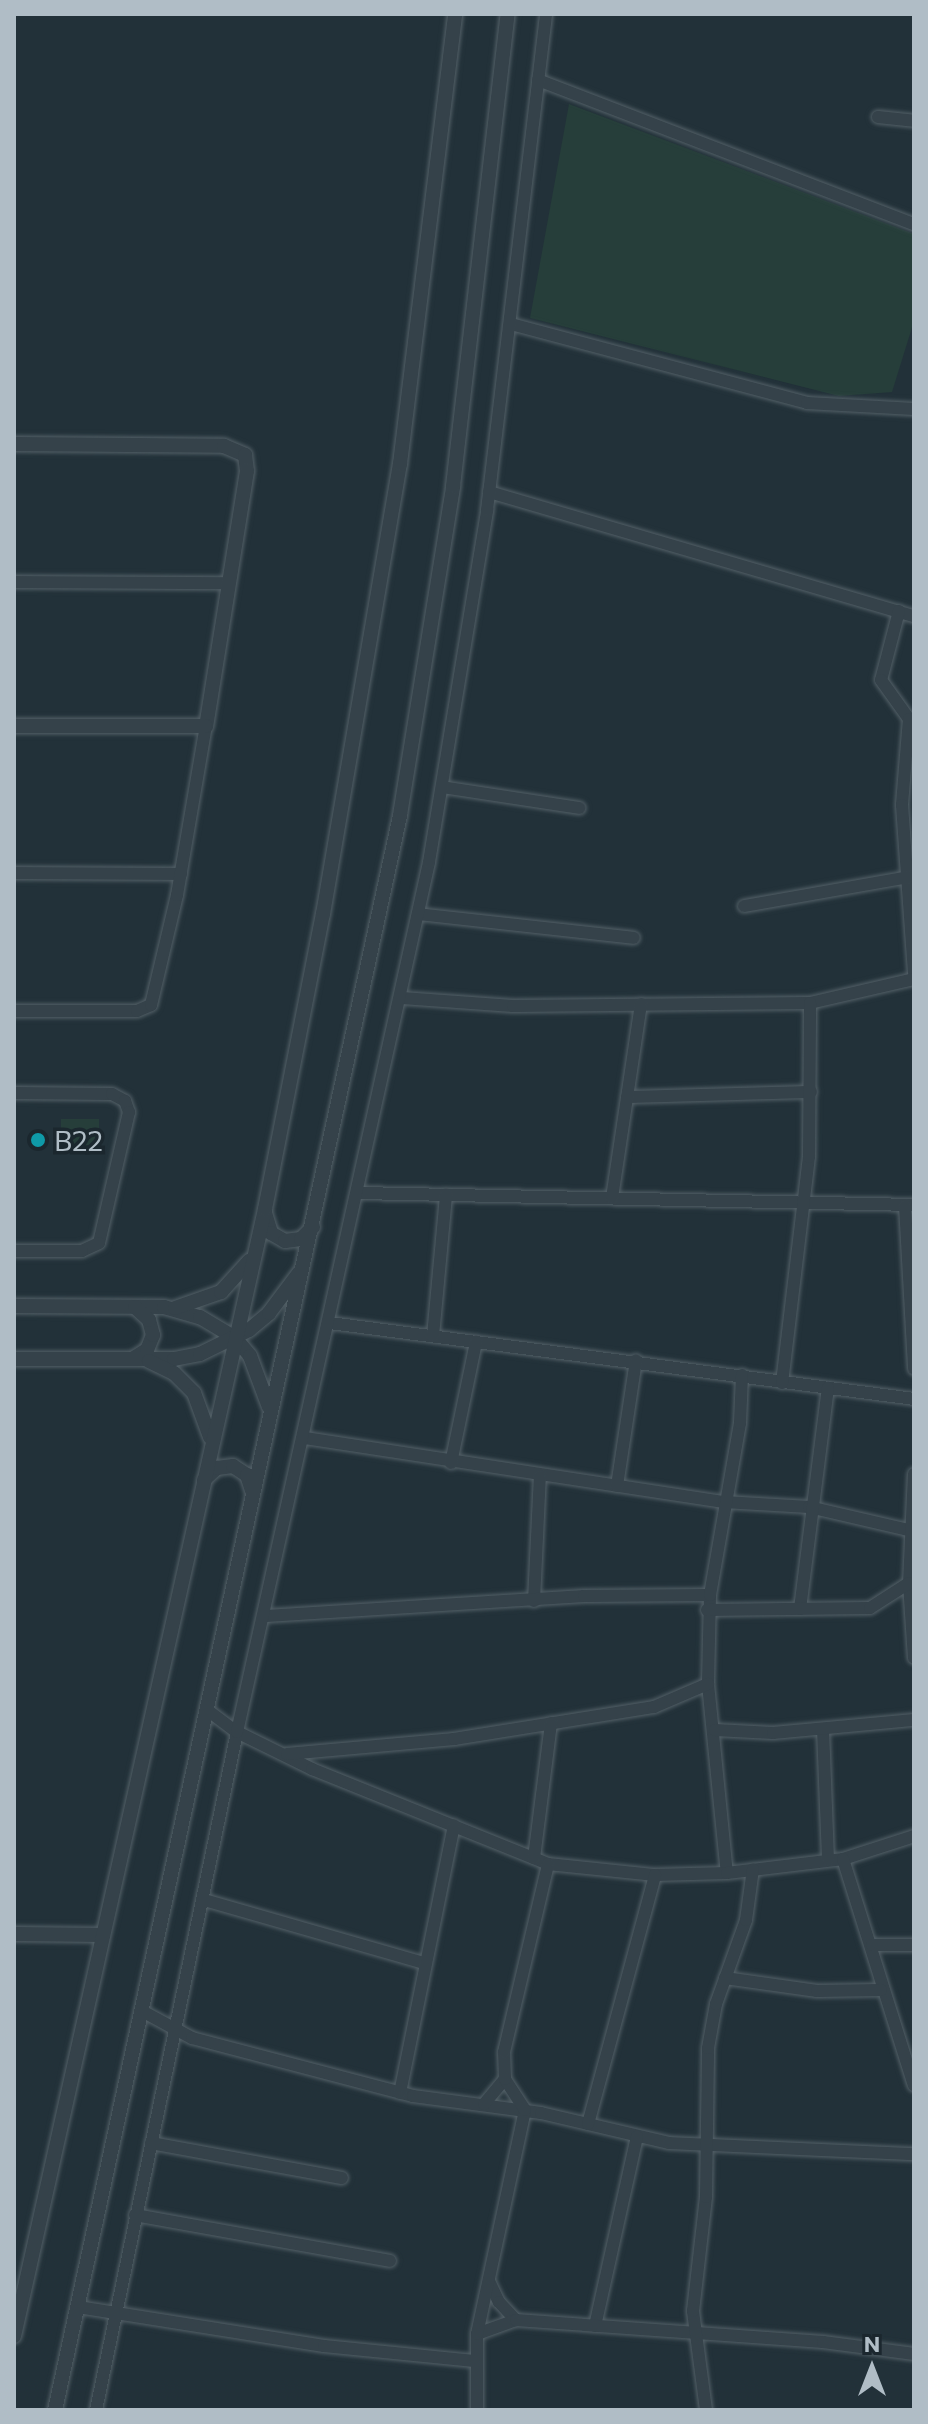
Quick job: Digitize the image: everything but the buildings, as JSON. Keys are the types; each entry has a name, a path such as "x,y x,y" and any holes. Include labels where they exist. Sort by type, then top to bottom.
{"street":[{"path":"15,2330 265,1209 376,623 455,14"},
{"path":"55,2410 251,1499 316,1219 394,844 455,470 508,14"},
{"path":"96,2410 237,1732 266,1616 402,998 442,787 489,492 546,14"},
{"path":"538,80 830,196 914,224"},
{"path":"878,117 914,121"},
{"path":"511,324 807,403 914,409"},
{"path":"14,444 224,446 241,451 247,471 181,874 151,1005 137,1011 14,1011"},
{"path":"489,492 914,616"},
{"path":"14,582 229,583"},
{"path":"899,611 881,680 909,719 902,789 910,829 914,973"},
{"path":"14,726 206,726"},
{"path":"442,787 579,808"},
{"path":"14,873 181,874"},
{"path":"744,906 909,877"},
{"path":"418,914 634,938"},
{"path":"402,998 513,1006 810,1003 914,979"},
{"path":"782,1383 803,1202 811,1092 810,1003"},
{"path":"612,1198 641,1004"},
{"path":"627,1097 811,1092"},
{"path":"14,1093 112,1094 125,1101 129,1112 99,1243 82,1251 14,1251"},
{"path":"359,1193 910,1205 914,1369"},
{"path":"433,1336 446,1195"},
{"path":"265,1209 271,1233 285,1241 308,1234 316,1219"},
{"path":"14,1359 200,1354 235,1338 287,1293 301,1270 316,1219"},
{"path":"14,1306 192,1305 221,1292 243,1270 257,1242"},
{"path":"133,1358 147,1350 153,1335 149,1320 135,1307"},
{"path":"164,1307 200,1317 235,1338 260,1373 270,1416"},
{"path":"330,1323 636,1360 782,1383 914,1399"},
{"path":"451,1463 476,1342"},
{"path":"133,1358 161,1366 185,1382 206,1419 210,1447"},
{"path":"617,1486 636,1360"},
{"path":"727,1873 708,1684 707,1610 740,1423 742,1375"},
{"path":"800,1609 809,1507 828,1388"},
{"path":"305,1438 451,1463 724,1502 809,1507 913,1531"},
{"path":"201,1487 210,1472 233,1466 247,1475 251,1499"},
{"path":"914,1474 909,1583 914,1658"},
{"path":"534,1601 540,1476"},
{"path":"707,1610 870,1608 909,1583"},
{"path":"266,1616 710,1595"},
{"path":"284,1754 454,1739 654,1707 708,1684"},
{"path":"206,1709 237,1732 284,1754 548,1864 655,1875 727,1873 843,1859 914,1836"},
{"path":"715,1730 740,1734 914,1720"},
{"path":"534,1858 551,1723"},
{"path":"823,1729 828,1860"},
{"path":"400,2093 454,1825"},
{"path":"843,1859 872,1945 881,1990 909,2043 914,2085"},
{"path":"484,2104 505,2079 510,2019 548,1864"},
{"path":"706,2410 693,2337 693,2311 706,2197 708,2048 725,1978 746,1920 753,1869"},
{"path":"588,2124 655,1875"},
{"path":"204,1900 424,1963"},
{"path":"14,1934 103,1935"},
{"path":"872,1945 914,1945"},
{"path":"725,1978 808,1990 881,1990"},
{"path":"142,2011 174,2029 246,2054 400,2093 525,2110 637,2137 706,2144 914,2154"},
{"path":"477,2410 474,2361 477,2334 525,2110 505,2079"},
{"path":"595,2326 637,2137"},
{"path":"151,2143 342,2178"},
{"path":"135,2215 390,2261"},
{"path":"489,2281 499,2302 516,2320"},
{"path":"78,2307 324,2346 474,2361"},
{"path":"662,2332 693,2311"},
{"path":"477,2334 516,2320 693,2337 823,2342 914,2354"}],"green space":[{"path":"569,104 914,234 914,321 892,392 839,396 530,318"},
{"path":"61,1119 99,1119 99,1152 61,1153"}],"place":[{"name":"B22","path":"38,1140"}]}
